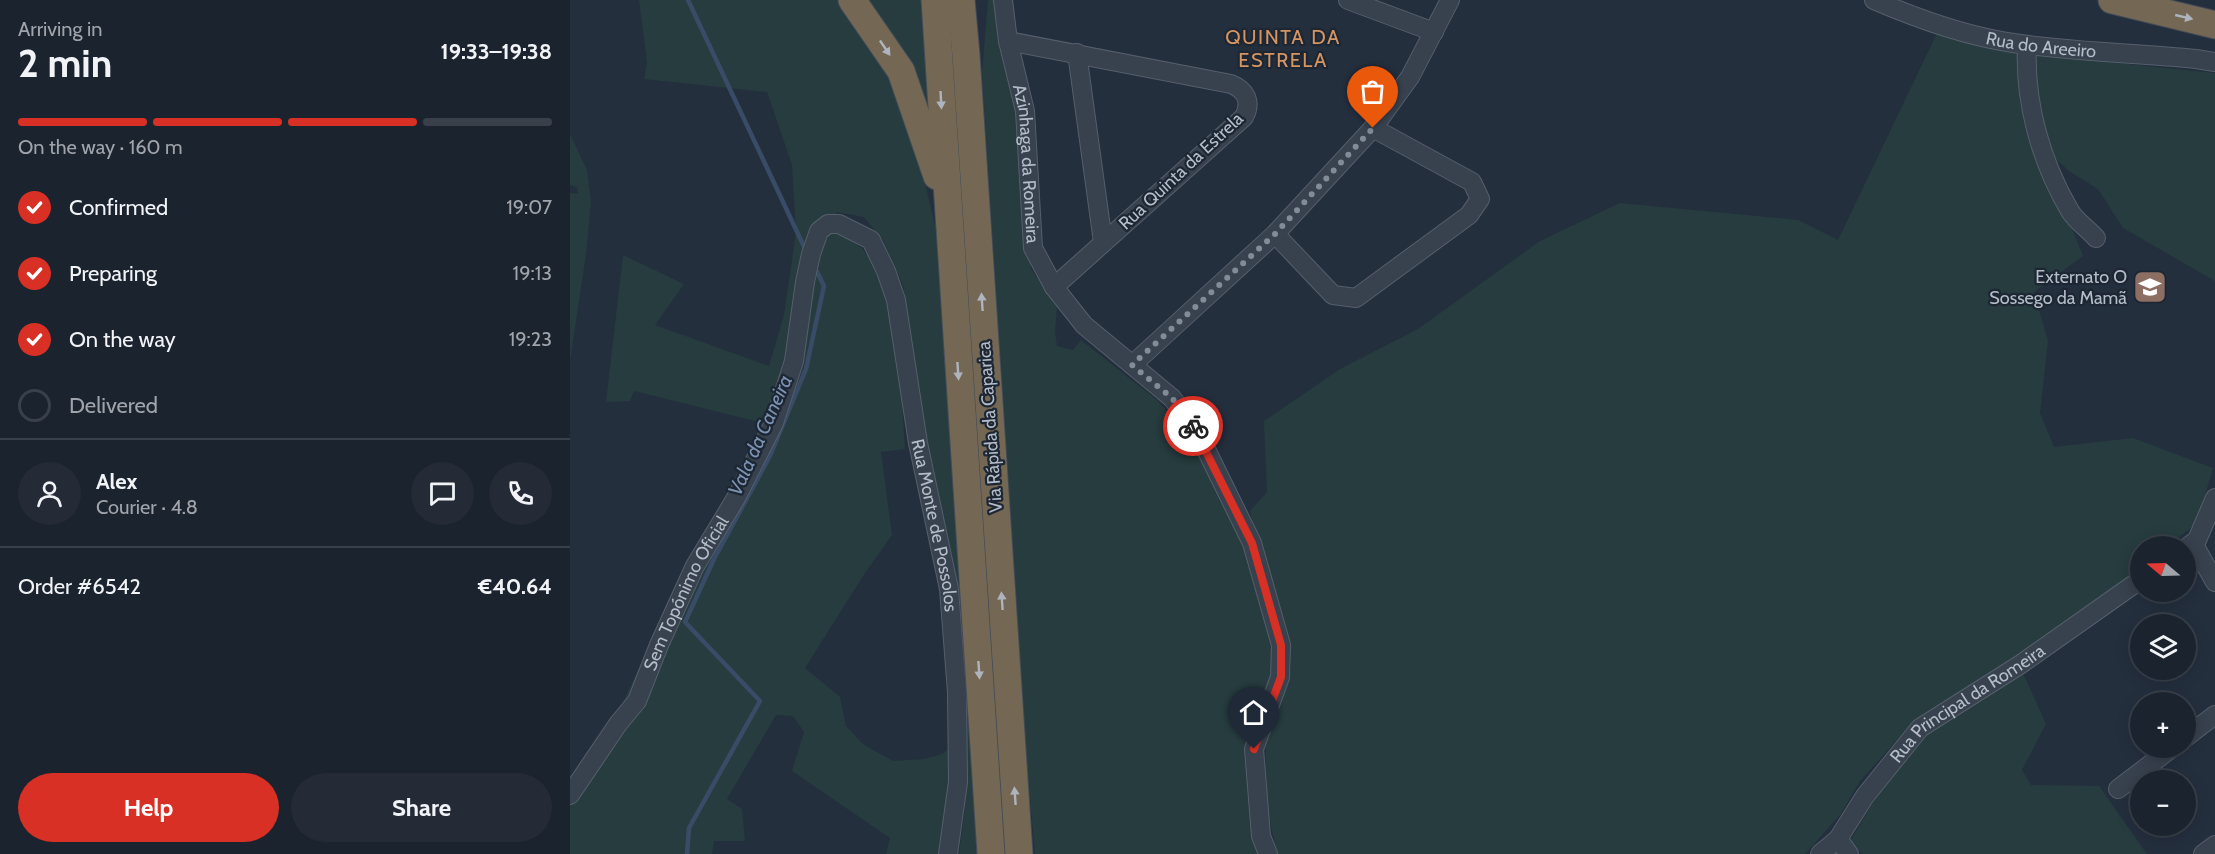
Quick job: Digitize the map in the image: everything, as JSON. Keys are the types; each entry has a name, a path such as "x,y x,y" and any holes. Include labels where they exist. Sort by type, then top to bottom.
{"highway":[{"path":"852,0 901,71 947,208"},
{"name":"Via Rápida da Caparica","path":"935,0 991,854"},
{"name":"Via Rápida da Caparica","path":"961,0 1019,854"},
{"path":"966,55 975,0"},
{"path":"2112,0 2215,25"}],"street":[{"name":"Azinhaga da Romeira","path":"1003,0 1008,41 1025,111 1033,248 1054,287 1084,325 1172,398 1197,431 1252,543 1281,645 1281,677 1254,749 1261,837 1268,854"},
{"path":"1348,0 1434,32"},
{"path":"1132,365 1275,234 1373,128 1410,77 1450,0"},
{"name":"Rua do Areeiro","path":"1874,0 1941,25 1980,36 2027,45 2196,58 2215,62"},
{"name":"Rua Quinta da Estrela","path":"1008,41 1231,84 1246,93 1248,105 1244,117 1054,287"},
{"path":"2027,45 2026,68 2034,124 2054,178 2071,213 2096,238"},
{"path":"1077,53 1103,242"},
{"path":"1275,234 1333,295 1356,298 1469,215 1480,199 1472,182 1373,128"},
{"name":"Sem Topónimo Oficial","path":"570,795 618,724 637,701 658,645 695,566 736,498 774,423 794,361 805,282 814,246 819,231 828,224 839,224"},
{"name":"Rua Monte de Possolos","path":"839,224 871,240 886,271 896,300 918,443 949,590 957,692 958,782 948,854"},
{"path":"2196,541 2215,498"},
{"path":"2196,555 2215,582"},
{"name":"Rua Principal da Romeira","path":"1820,854 1843,847 1865,796 1920,728 2021,664 2130,587"},
{"path":"2196,729 2215,715"},
{"path":"2118,789 2159,758"},
{"path":"2203,854 2215,845"}],"green space":[{"path":"639,0 840,0 880,61 906,115 935,225 962,585 977,854 959,854 965,809 962,700 944,522 920,413 903,285 883,240 864,217 836,212 837,232 862,248 885,283 900,370 905,449 881,452 892,535 805,668 840,697 846,726 864,745 893,761 924,759 942,754 950,748 949,803 938,854 886,854 890,838 792,771 804,732 793,716 776,715 727,799 742,809 745,841 714,841 712,854 570,854 570,789 618,713 668,606 742,471 763,423 634,391 630,401 606,402 623,255 684,284 655,325 769,366 784,315 796,232 792,165 767,92 644,79 647,63"},
{"path":"862,0 925,0 935,138"},
{"path":"988,0 997,0 1021,117 1024,222 1031,269 1057,307 1055,332 1057,346 1073,350 1081,340 1157,400 1203,454 1248,552 1275,650 1252,832 1258,854 1035,854 1027,763 982,73"},
{"path":"1938,31 2021,55 2032,130 2083,256 2034,292 2048,341 2040,413 2054,447 2133,438 2213,468 2197,523 2181,536 2130,536 2130,577 2096,605 1909,727 1860,781 1840,815 1805,854 1277,854 1265,798 1266,737 1291,667 1250,511 1267,492 1264,421 1340,369 1418,329 1540,241 1620,203 1798,220 1838,240"},
{"path":"2029,54 2215,73 2215,281 2123,228 2098,189 2069,171 2050,154"},
{"path":"570,134 587,170 591,202 586,254 570,361 570,193 578,194 577,187 570,185"},
{"path":"2022,671 2046,724 2022,770 2031,785 2099,786 2130,830 2130,836 2134,836 2147,854 1862,854 1851,840 1889,775 1928,733"}],"waterway":[{"name":"Vala da Caneira","path":"688,0 807,253"},
{"name":"Vala da Caneira","path":"687,854 689,828 760,701 685,622 714,559 770,456 806,369 824,286 815,268"}],"way so far":[{"path":"1193,426 1172,398 1132,365 1275,234 1373,128"}],"place":[{"name":"Externato O Sossego da Mamã","path":"2150,287"}],"district":[{"name":"QUINTA DA ESTRELA","path":"1283,48"}],"route":[{"path":"1193,426 1252,543 1281,645 1281,677 1254,749"}]}
